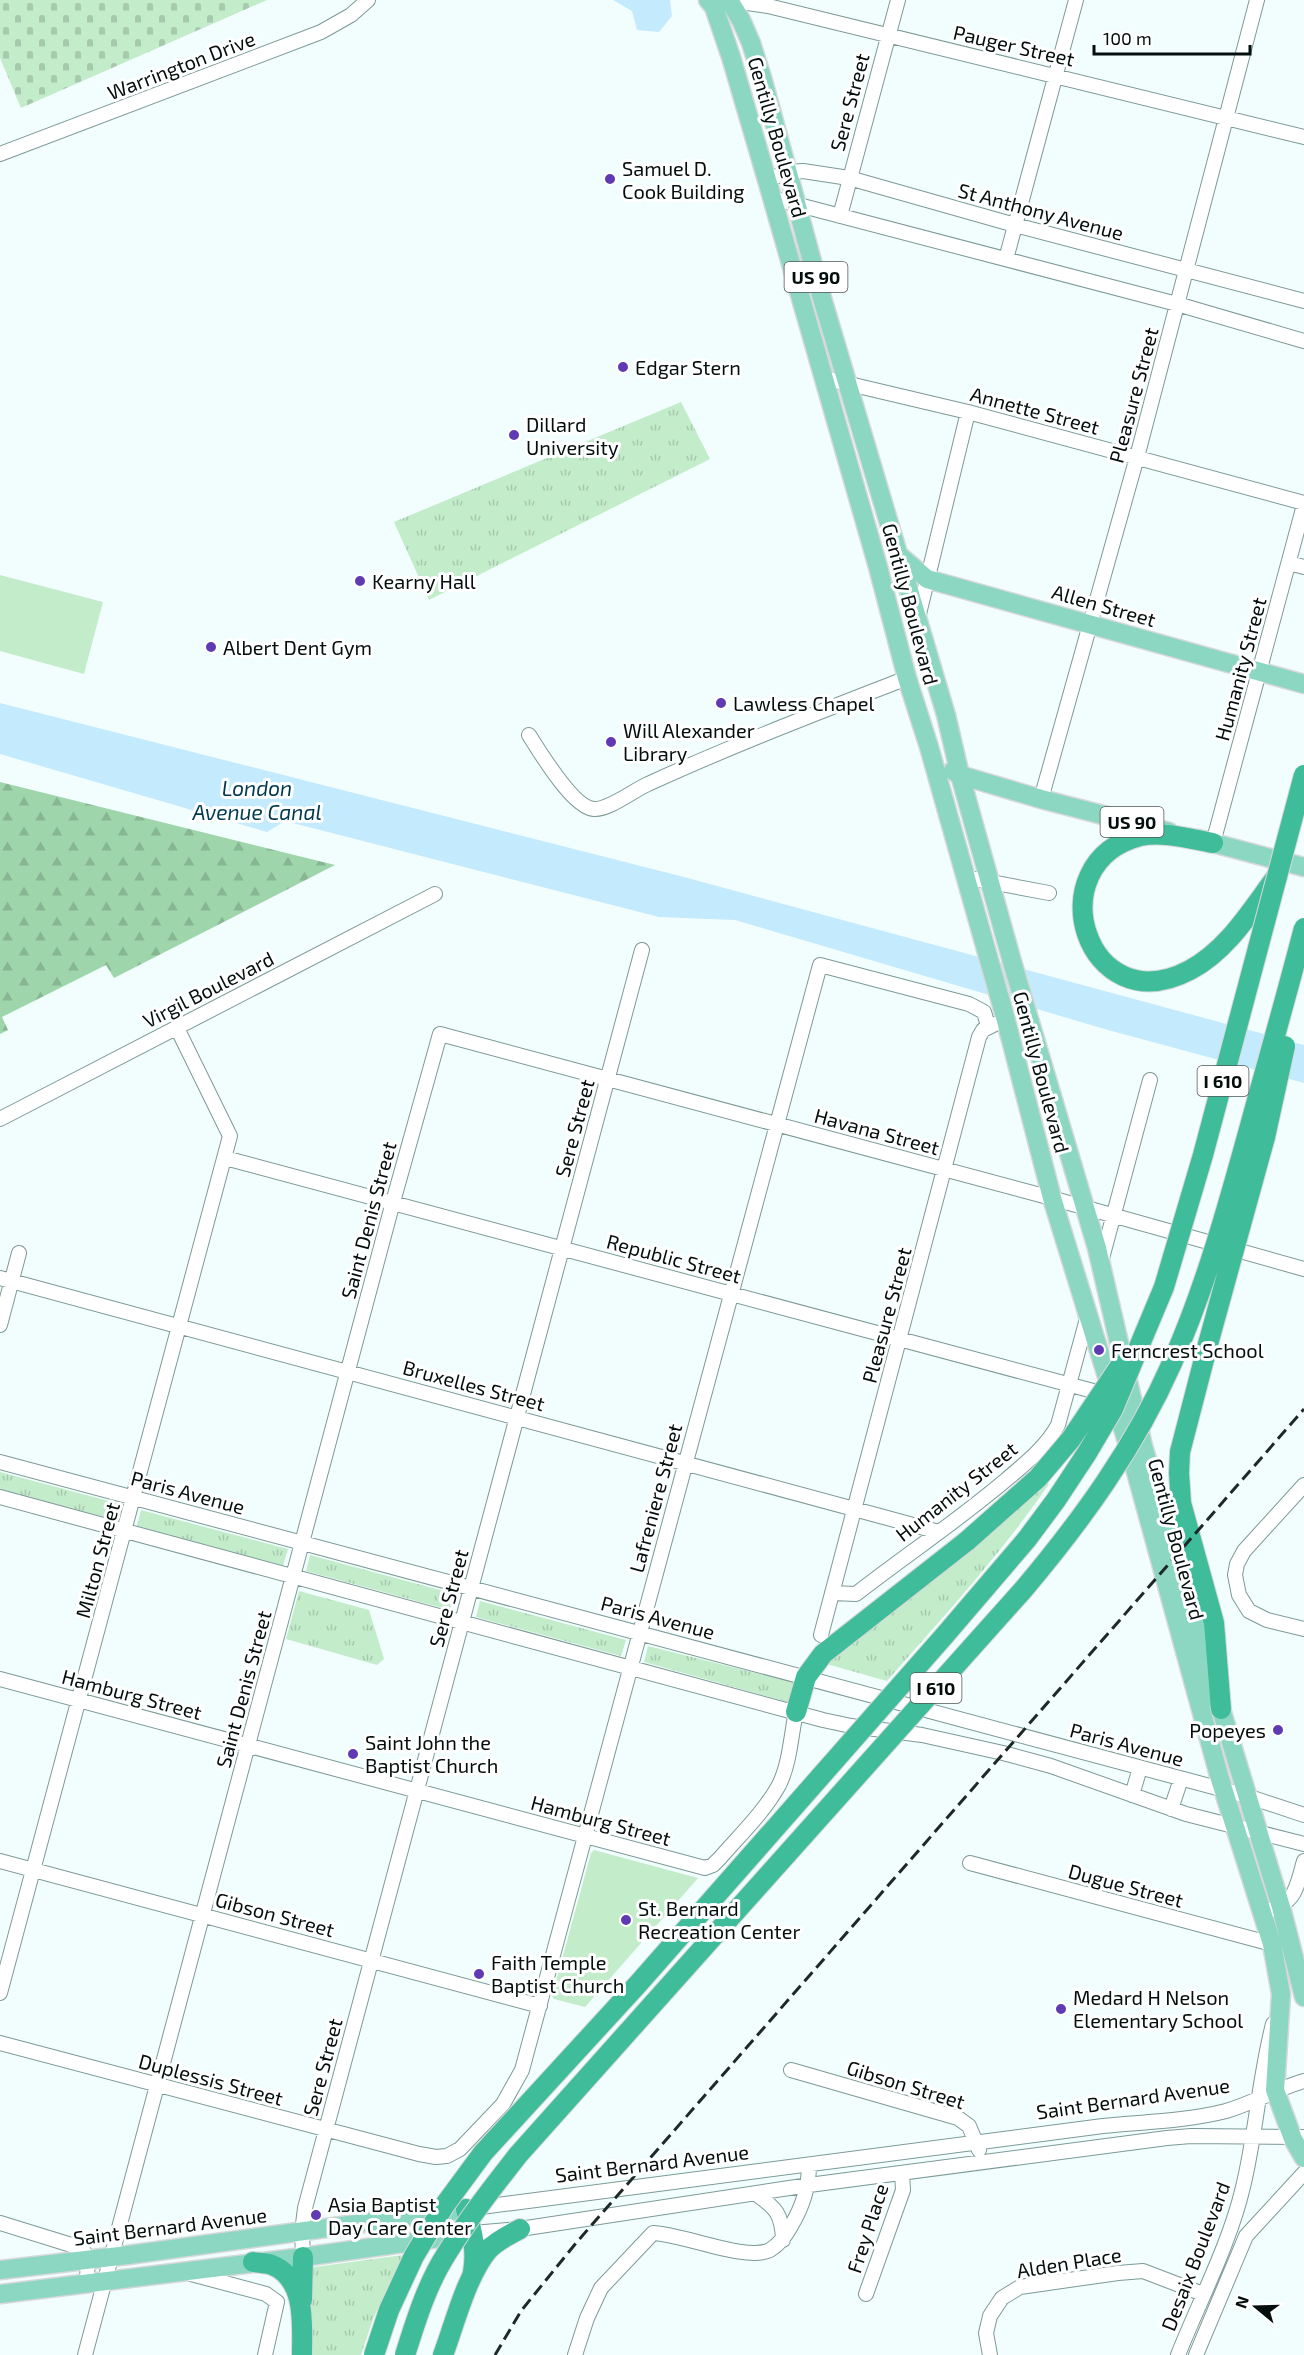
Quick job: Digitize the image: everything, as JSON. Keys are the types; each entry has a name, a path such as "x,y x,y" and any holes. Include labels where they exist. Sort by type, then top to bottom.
{"highway":[{"name":"I 610","path":"374,2355 389,2310 414,2256 444,2206 483,2153 638,1984 1027,1539 1056,1500 1113,1408 1164,1287 1186,1217 1304,775"},
{"path":"1213,843 1161,835 1141,836 1108,853 1096,866 1089,879 1082,915 1086,934 1095,950 1114,971 1138,980 1155,980 1182,973 1204,960 1227,940 1279,874"},
{"name":"I 610","path":"405,2355 429,2287 446,2254 482,2201 518,2155 1023,1590 1065,1541 1095,1499 1155,1398 1172,1364 1204,1284 1225,1220 1304,928"},
{"path":"1221,1709 1214,1623 1181,1503 1180,1452 1265,1137 1299,985 1294,965"},
{"path":"796,1712 806,1677 830,1647 967,1541 1038,1478 1071,1439 1116,1373 1164,1287"},
{"path":"466,2210 473,2233 472,2278"},
{"path":"443,2355 472,2278 489,2249 520,2229"},
{"path":"302,2355 303,2257"},
{"path":"253,2262 272,2265 289,2278 294,2285 302,2310"}],"main road":[{"name":"Gentilly Boulevard","path":"720,2 751,43 789,172 822,298 946,715 990,882 1100,1264 1143,1446 1213,1692 1221,1709 1260,1834 1304,1997"},
{"name":"Gentilly Boulevard","path":"720,2 731,57 825,378 907,678 929,747 975,916 999,1020 1089,1313 1235,1828 1272,1944 1281,1994 1275,2090 1298,2138 1304,2158"},
{"name":"Allen Street","path":"899,556 913,570 927,579 1304,684"},
{"name":"US 90","path":"929,747 943,764 960,775 1041,800 1304,867"},
{"name":"Saint Bernard Avenue","path":"0,2270 466,2210"},
{"path":"0,2294 303,2257 473,2233"}],"street":[{"name":"Warrington Drive","path":"0,154 321,32 348,17 368,0"},
{"name":"Sere Street","path":"840,216 898,0"},
{"path":"1006,259 1076,0"},
{"name":"Pleasure Street","path":"1041,800 1137,457 1257,0"},
{"name":"Pauger Street","path":"720,2 768,6 1304,136"},
{"name":"St Anthony Avenue","path":"767,180 789,172 803,171 849,178 1015,225 1304,301"},
{"path":"772,198 1177,304 1304,341"},
{"name":"Annette Street","path":"825,378 968,412 1304,504"},
{"path":"918,618 968,412"},
{"name":"Humanity Street","path":"1213,843 1304,504"},
{"path":"1288,563 1304,567"},
{"path":"529,735 550,768 582,805 595,810 646,785 760,736 907,678"},
{"path":"964,877 1049,893"},
{"name":"Virgil Boulevard","path":"0,1119 435,894"},
{"name":"Sere Street","path":"303,2257 302,2232 305,2208 642,950"},
{"name":"Lafreniere Street","path":"447,2156 460,2149 503,2104 522,2070 820,964 969,1004 999,1020"},
{"name":"Pleasure Street","path":"821,1635 982,1030 999,1020"},
{"name":"Milton Street","path":"0,1993 230,1136 177,1028"},
{"name":"Havana Street","path":"440,1034 1052,1198 1304,1269"},
{"name":"Saint Denis Street","path":"85,2355 96,2281 110,2257 440,1034"},
{"path":"1100,1264 1150,1080"},
{"name":"Republic Street","path":"225,1158 1113,1396"},
{"path":"0,1325 6,1279 20,1253"},
{"name":"Bruxelles Street","path":"6,1279 939,1532"},
{"name":"Humanity Street","path":"832,1593 856,1594 1021,1468 1054,1433 1089,1313"},
{"name":"Paris Avenue","path":"0,1462 1247,1796 1304,1815"},
{"path":"1304,1485 1244,1551 1237,1564 1235,1575 1239,1594 1249,1611 1267,1620 1304,1629"},
{"path":"0,1497 796,1712 851,1726 922,1735 1003,1753 1051,1766 1171,1809 1235,1828 1304,1844"},
{"name":"Hamburg Street","path":"0,1679 705,1868 710,1867 720,1858 779,1785 785,1768 796,1712"},
{"path":"1132,1795 1140,1768"},
{"path":"1171,1809 1180,1779"},
{"name":"Gibson Street","path":"0,1860 540,2006"},
{"path":"1263,1913 1281,1907 1295,1894 1304,1862"},
{"name":"Dugue Street","path":"970,1863 1272,1944"},
{"name":"Desaix Boulevard","path":"1178,2355 1238,2204 1252,2138 1257,2100 1281,1994"},
{"name":"Duplessis Street","path":"0,2043 419,2154 447,2156"},
{"name":"Gibson Street","path":"791,2070 958,2118 969,2126 978,2143 981,2163"},
{"name":"Saint Bernard Avenue","path":"466,2210 1207,2114 1226,2111 1257,2100 1275,2090 1304,2081"},
{"path":"473,2233 520,2229 809,2186 1167,2138 1191,2136 1298,2138"},
{"path":"575,2355 587,2318 601,2288 653,2234 674,2236 740,2252 753,2253 771,2249 783,2240 797,2215 809,2186 809,2165"},
{"name":"Frey Place","path":"866,2294 903,2190 902,2173"},
{"name":"Desaix Boulevard","path":"1196,2355 1246,2235 1304,2173"},
{"path":"756,2194 776,2209 782,2226 783,2240"},
{"path":"0,2223 76,2246 85,2251 96,2281"},
{"path":"180,2271 266,2294 277,2302 265,2355"},
{"name":"Alden Place","path":"990,2355 987,2333 990,2316 1002,2298 1020,2287 1143,2271 1203,2294"}],"green space":[{"path":"0,0 267,0 21,108 0,58"},
{"path":"681,402 710,459 429,600 394,522"},
{"path":"0,575 103,602 84,674 0,651"},
{"path":"0,782 335,865 114,978 106,965 2,1017 8,1030 0,1034"},
{"path":"0,1472 120,1504 115,1520 0,1489"},
{"path":"1044,1481 1049,1484 1031,1510 971,1585 887,1681 823,1663"},
{"path":"141,1510 288,1549 283,1566 137,1526"},
{"path":"310,1555 455,1594 450,1610 306,1571"},
{"path":"299,1591 369,1610 384,1659 377,1665 286,1639"},
{"path":"480,1601 626,1640 621,1656 476,1617"},
{"path":"648,1646 796,1683 791,1703 644,1662"},
{"path":"594,1850 698,1878 585,2007 554,1999 552,1996 591,1853"},
{"path":"403,2255 373,2319 361,2355 306,2355 307,2268"}],"water":[{"path":"613,0 670,0 672,16 659,32 637,30 632,11"},
{"name":"London Avenue Canal","path":"0,703 684,877 1304,1045 1304,1083 1108,1030 735,920 659,917 285,821 267,832 0,754"}],"railway":[{"path":"495,2355 521,2311 576,2243 1304,1409"}],"place":[{"name":"Samuel D. Cook Building","path":"610,179"},
{"name":"Edgar Stern","path":"623,367"},
{"name":"Dillard University","path":"514,435"},
{"name":"Kearny Hall","path":"360,581"},
{"name":"Albert Dent Gym","path":"211,647"},
{"name":"Lawless Chapel","path":"721,703"},
{"name":"Will Alexander Library","path":"611,742"},
{"name":"Ferncrest School","path":"1099,1350"},
{"name":"Popeyes","path":"1278,1730"},
{"name":"Saint John the Baptist Church","path":"353,1754"},
{"name":"St. Bernard Recreation Center","path":"626,1920"},
{"name":"Faith Temple Baptist Church","path":"479,1974"},
{"name":"Medard H Nelson Elementary School","path":"1061,2009"},
{"name":"Asia Baptist Day Care Center","path":"316,2215"}]}
